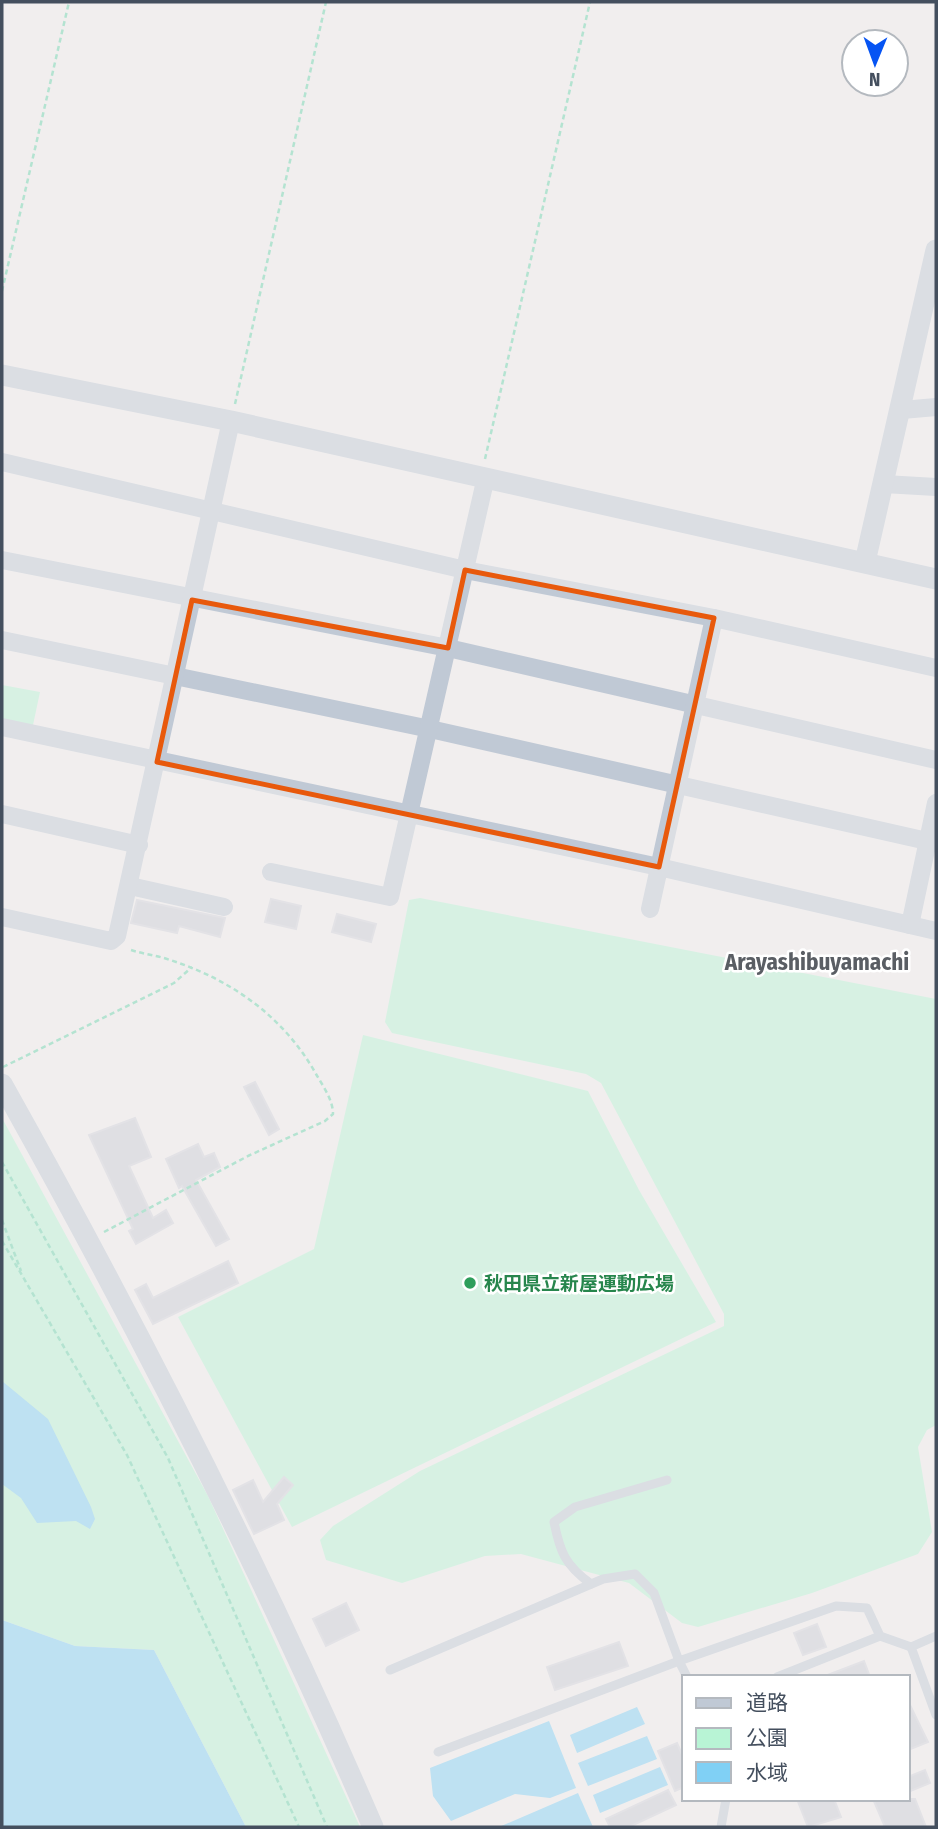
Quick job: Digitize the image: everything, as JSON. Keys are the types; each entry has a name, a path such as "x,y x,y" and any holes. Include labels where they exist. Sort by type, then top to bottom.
{"street":[{"path":"865,562 902,410 928,318 936,250"},
{"path":"2,375 232,421 936,579"},
{"path":"902,410 936,407"},
{"path":"2,917 111,941 120,931 232,421"},
{"path":"2,462 466,570 714,618 936,668"},
{"path":"271,872 390,897 466,570 484,477"},
{"path":"884,484 936,486"},
{"path":"2,561 448,648 936,760"},
{"path":"650,909 714,618"},
{"path":"2,640 429,729 932,842"},
{"path":"2,727 659,867 936,931"},
{"path":"910,925 932,842 936,803"},
{"path":"2,814 139,845"},
{"path":"130,886 224,907"},
{"path":"2,1084 90,1240 309,1678 373,1827"}],"lane":[{"path":"591,1584 577,1574 560,1553 554,1522 575,1507 667,1480"},
{"path":"390,1670 591,1584 635,1574 654,1593 686,1675"},
{"path":"438,1752 679,1661 836,1606 867,1608 880,1636"},
{"path":"782,1675 880,1636 911,1647 936,1636"},
{"path":"911,1647 936,1715"},
{"path":"721,1827 726,1801"}],"path":[{"path":"2,291 69,2"},
{"path":"232,421 326,2"},
{"path":"484,477 590,2"},
{"path":"90,1240 248,1156 325,1121 333,1114 332,1104 304,1053 278,1024 243,993 191,967 130,950 115,938"},
{"path":"2,1067 174,983 191,967"},
{"path":"2,1163 168,1458 327,1827"},
{"path":"2,1220 25,1281"},
{"path":"2,1241 127,1455 299,1827"}],"highlighted area":[{"path":"465,570 714,618 659,867 157,762 192,600 448,648"}],"green space":[{"path":"2,685 40,692 33,725 2,719"},
{"path":"420,898 936,999 936,1425 927,1430 918,1447 932,1532 918,1554 812,1593 698,1627 682,1623 629,1583 521,1554 485,1556 402,1583 326,1560 320,1540 333,1526 420,1471 724,1326 724,1314 601,1083 586,1074 392,1033 385,1022 409,900"},
{"name":"秋田県立新屋運動広場","path":"363,1035 588,1091 639,1190 716,1322 292,1527 178,1317 314,1249"},
{"path":"2,1118 208,1496 360,1827 246,1827 154,1650 75,1646 2,1620"}],"water":[{"path":"2,1381 48,1419 91,1507 95,1519 90,1529 76,1521 37,1523 21,1498 2,1484"},
{"path":"2,1620 75,1646 154,1650 246,1827 2,1827"},
{"path":"637,1707 645,1724 577,1753 570,1735"},
{"path":"549,1721 576,1788 550,1798 515,1794 451,1821 433,1796 430,1768"},
{"path":"647,1736 657,1759 588,1786 578,1763"},
{"path":"660,1767 668,1785 600,1813 593,1795"},
{"path":"578,1793 593,1827 499,1827"}],"building":[{"path":"271,899 301,906 296,929 265,922"},
{"path":"137,900 225,918 220,937 179,926 177,933 131,923"},
{"path":"337,914 376,924 371,942 332,932"},
{"path":"255,1082 279,1129 269,1135 244,1087"},
{"path":"135,1118 151,1157 129,1166 153,1218 166,1210 173,1223 136,1244 129,1231 133,1229 89,1135"},
{"path":"198,1144 204,1157 214,1153 220,1167 196,1180 229,1239 216,1246 182,1186 179,1188 166,1159"},
{"path":"228,1261 238,1283 153,1324 135,1290 146,1284 153,1298"},
{"path":"284,1477 293,1485 277,1504 284,1520 254,1534 233,1490 253,1480 263,1502"},
{"path":"346,1603 359,1630 326,1646 313,1619"},
{"path":"817,1624 826,1647 803,1655 794,1633"},
{"path":"619,1642 628,1666 555,1690 547,1667"},
{"path":"864,1661 869,1675 828,1675"},
{"path":"910,1705 928,1742 910,1749"},
{"path":"677,1743 682,1754 682,1788 675,1791 658,1751"},
{"path":"925,1770 930,1783 910,1791 910,1776"},
{"path":"668,1790 676,1805 629,1827 610,1827 606,1819"},
{"path":"915,1799 926,1827 885,1827 874,1801"},
{"path":"798,1801 835,1801 841,1817 808,1827"}],"place":[{"name":"秋田県立新屋運動広場","path":"470,1283"}],"district":[{"name":"Arayashibuyamachi","path":"817,962"}]}
